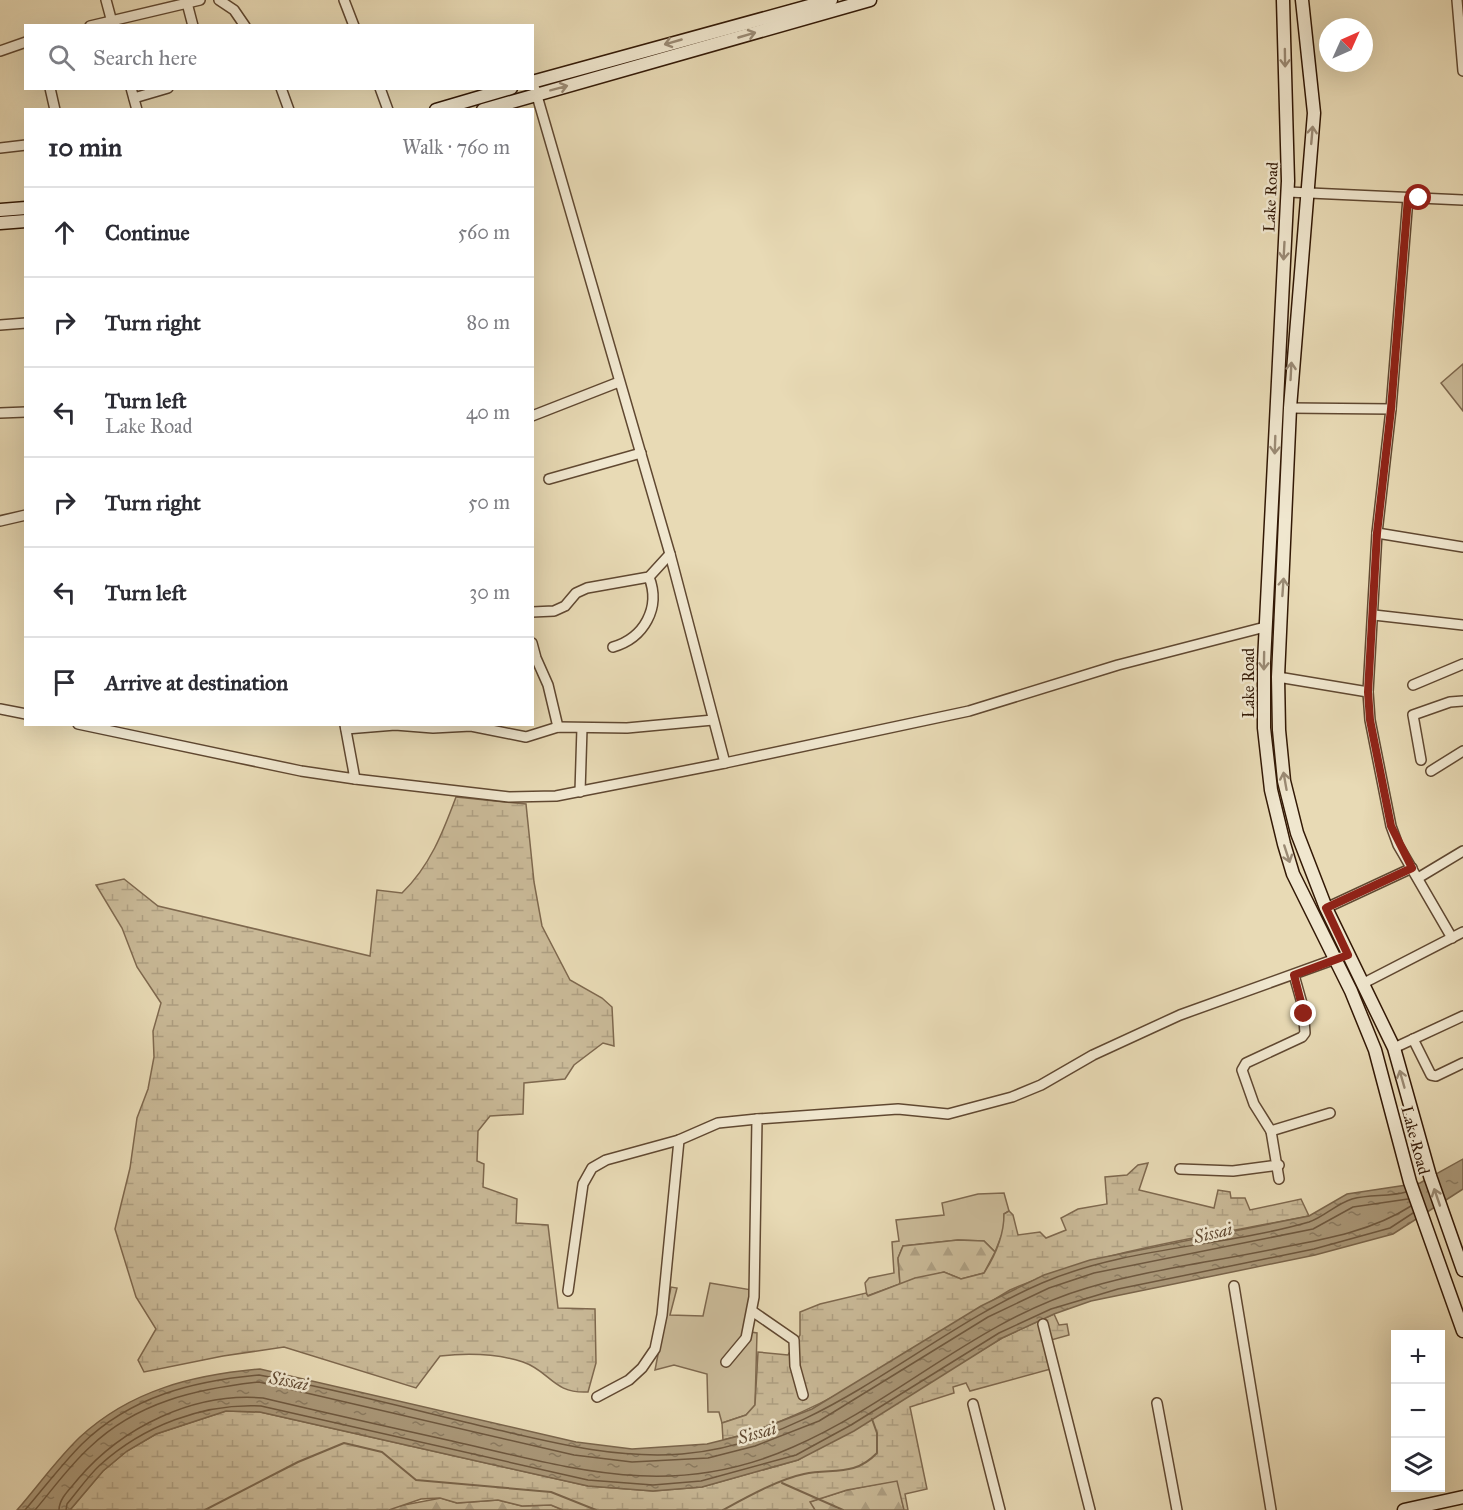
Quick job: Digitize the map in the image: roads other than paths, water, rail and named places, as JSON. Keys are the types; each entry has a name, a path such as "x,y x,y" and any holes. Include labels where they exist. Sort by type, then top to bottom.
{"main road":[{"path":"534,86 831,0"},
{"path":"534,86 843,4 870,0"},
{"name":"Lake Road","path":"1283,0 1288,192 1273,513 1265,627 1264,728 1271,790 1293,874 1335,959 1375,1050 1410,1182 1462,1325"},
{"name":"Lake Road","path":"1302,0 1314,113 1290,408 1287,516 1278,677 1279,730 1284,781 1297,833 1326,908 1394,1048 1430,1176 1463,1270"},
{"path":"443,108 504,90"},
{"path":"487,108 526,90"},
{"path":"0,210 24,208"},
{"path":"0,223 24,221"},
{"path":"1404,1510 1463,1497"}],"street":[{"path":"106,0 112,23 200,0"},
{"path":"219,0 234,10 244,24"},
{"path":"344,0 353,24"},
{"path":"1457,0 1463,71"},
{"path":"187,3 192,24"},
{"path":"0,51 24,43"},
{"path":"534,86 670,554 725,763"},
{"path":"50,90 55,108"},
{"path":"136,108 132,93 154,90"},
{"path":"282,90 288,108"},
{"path":"381,90 387,108"},
{"path":"0,148 24,145"},
{"path":"1288,192 1463,200"},
{"path":"1408,198 1391,409 1377,533 1368,692 1370,720 1391,826 1452,938"},
{"path":"0,325 24,323"},
{"path":"534,415 619,382"},
{"path":"1290,408 1391,409"},
{"path":"0,413 24,412"},
{"path":"549,479 641,453"},
{"path":"0,521 24,515"},
{"path":"1377,533 1463,547"},
{"path":"534,612 554,611 587,588 649,577 670,554"},
{"path":"613,647 626,643 645,626 654,596 649,577"},
{"path":"1374,615 1463,625"},
{"path":"87,726 301,771 509,797 556,796 969,711 1118,665 1265,627"},
{"path":"534,650 548,685 558,727"},
{"path":"1413,685 1463,664"},
{"path":"1278,677 1368,692"},
{"path":"1421,760 1413,715 1450,702 1463,701"},
{"path":"0,709 24,714"},
{"path":"476,726 526,737 558,727 639,727 712,720"},
{"path":"355,779 346,727 370,726"},
{"path":"408,726 433,728 458,726"},
{"path":"580,792 582,728"},
{"path":"1431,771 1463,752"},
{"path":"1418,878 1463,851"},
{"path":"1326,908 1412,868"},
{"path":"1362,984 1463,932"},
{"path":"568,1291 583,1184 592,1168 606,1160 679,1140 718,1123 898,1109 934,1114 958,1111 1041,1085 1093,1055 1149,1028 1348,955"},
{"path":"1279,1179 1279,1165 1272,1131 1254,1104 1242,1070 1246,1063 1302,1037 1305,1033 1303,1007 1294,975"},
{"path":"1394,1048 1463,1016"},
{"path":"1413,1039 1431,1075 1436,1076 1463,1063"},
{"path":"1272,1131 1330,1113"},
{"path":"726,1362 746,1338 752,1311 756,1258 758,1119"},
{"path":"597,1397 628,1380 642,1368 655,1349 662,1315 679,1140"},
{"path":"1180,1169 1233,1171 1279,1165"},
{"path":"1234,1286 1271,1510"},
{"path":"752,1311 794,1340 795,1366 803,1395"},
{"path":"1042,1324 1090,1510"},
{"path":"1157,1403 1177,1510"},
{"path":"973,1404 1000,1510"}],"water":[{"name":"Sissai","path":"1463,1159 1463,1189 1393,1234 1315,1255 1091,1301 1054,1314 1002,1338 854,1431 798,1460 702,1487 653,1491 588,1486 260,1412 226,1411 156,1434 127,1451 103,1471 70,1510 17,1510 55,1463 80,1437 120,1407 142,1396 187,1381 260,1369 576,1442 632,1449 707,1444 751,1433 812,1409 981,1306 1044,1275 1090,1260 1309,1216 1347,1194 1420,1183"}],"waterway":[{"path":"723,1510 762,1489 794,1476 860,1466 877,1453 877,1433 872,1419"},
{"path":"205,1510 298,1462 344,1443 382,1452 416,1480 551,1492 596,1510"},
{"path":"782,1483 843,1510"}]}
